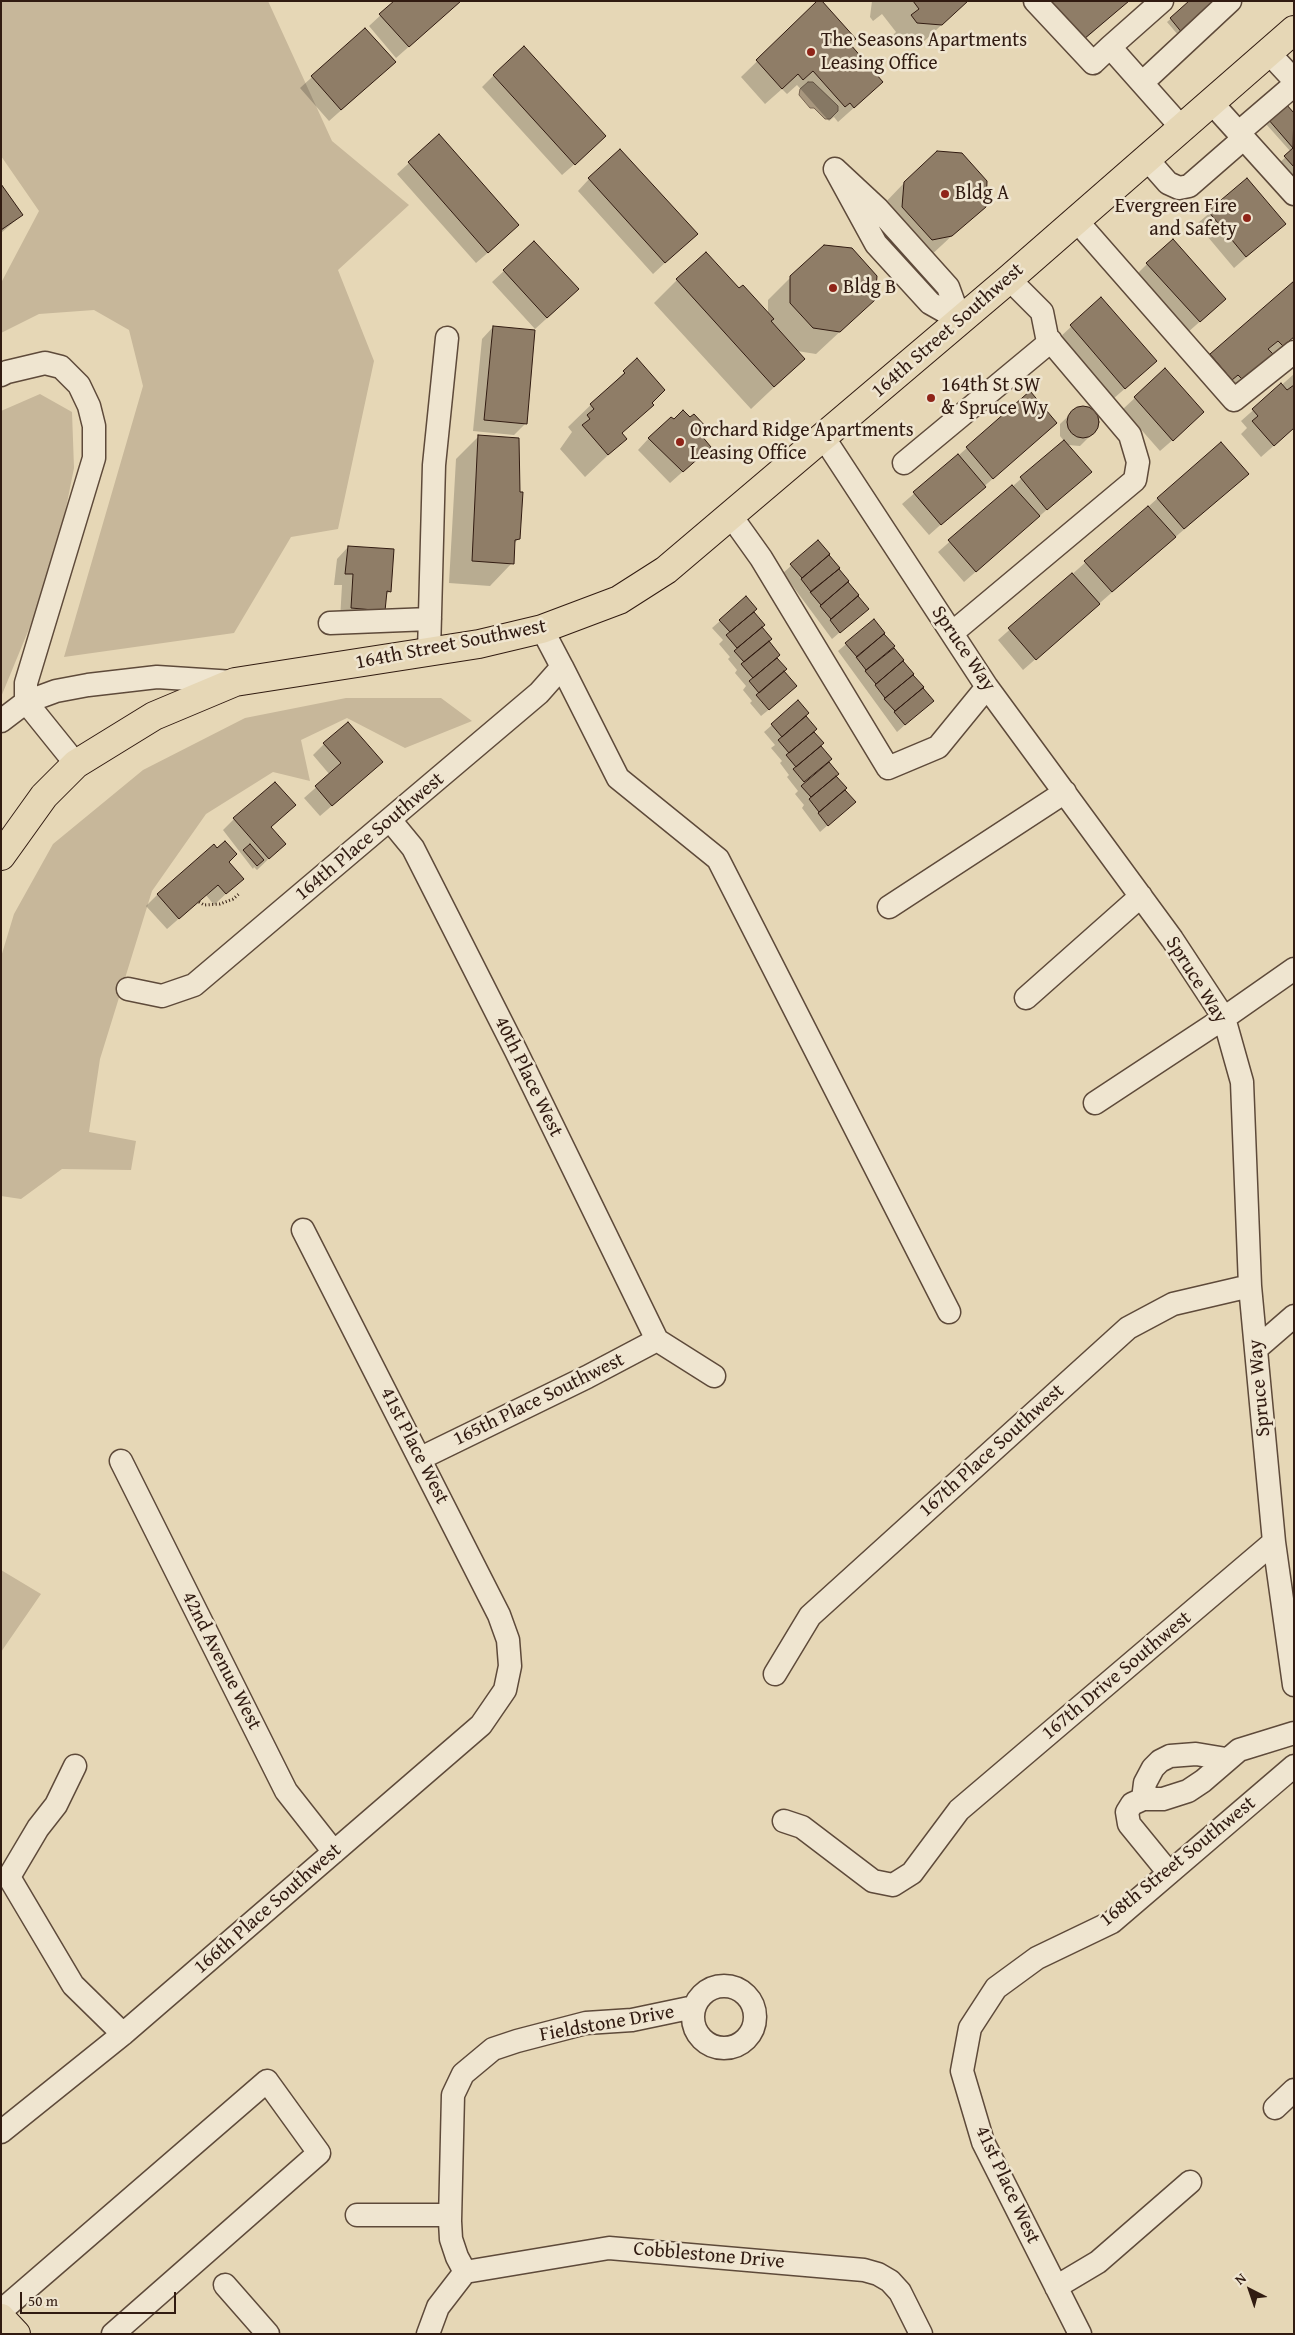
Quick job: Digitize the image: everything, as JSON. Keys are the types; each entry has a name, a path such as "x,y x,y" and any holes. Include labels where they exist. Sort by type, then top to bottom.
{"main road":[{"name":"164th Street Southwest","path":"1,856 44,796 76,764 118,736 154,716 235,682 429,652 542,630 619,600 666,570 824,438 1009,279 1210,101 1294,30"},
{"path":"1,2318 16,2334"}],"street":[{"path":"1035,1 1094,63 1162,1"},
{"path":"1142,84 1230,1"},
{"path":"1110,48 1181,127"},
{"path":"1268,52 1294,80"},
{"path":"1146,158 1168,183 1179,188 1189,186 1294,85"},
{"path":"1210,101 1294,194"},
{"path":"835,170 878,208 948,287 960,320 930,303 876,244 835,170"},
{"path":"1076,220 1234,400 1294,352"},
{"path":"952,633 1135,480 1138,462 1130,435 1047,337 1042,312 1009,279"},
{"path":"429,652 434,465 447,338"},
{"path":"904,463 1051,341"},
{"path":"1,375 6,372 45,363 61,367 79,385 89,406 94,426 94,458 26,683 26,702 76,764"},
{"name":"Spruce Way","path":"824,438 987,687 1172,939 1224,1018 1242,1082 1250,1286 1274,1542 1294,1685"},
{"path":"731,516 761,558 888,768 938,746 987,687"},
{"path":"330,623 430,619"},
{"path":"542,630 618,778 718,859 949,1312"},
{"name":"164th Place Southwest","path":"128,989 162,996 194,985 538,693 562,667"},
{"path":"1,721 26,702 56,691 157,677 235,682"},
{"path":"889,907 1065,792"},
{"name":"40th Place West","path":"390,820 413,848 516,1051 657,1340"},
{"path":"1026,998 1141,896"},
{"path":"1095,1103 1224,1018 1294,968"},
{"name":"41st Place West","path":"303,1230 421,1458 499,1615 508,1640 510,1666"},
{"name":"167th Place Southwest","path":"775,1674 810,1616 1128,1328 1173,1304 1250,1286"},
{"path":"1256,1349 1294,1316"},
{"path":"657,1340 714,1376"},
{"name":"165th Place Southwest","path":"421,1458 587,1377 657,1340"},
{"name":"42nd Avenue West","path":"121,1461 286,1791 334,1852"},
{"name":"167th Drive Southwest","path":"784,1821 802,1827 872,1881 893,1885 912,1873 959,1810 1274,1542"},
{"name":"166th Place Southwest","path":"1,2132 123,2034 481,1725 505,1690 510,1666"},
{"path":"1169,1873 1129,1824 1127,1812 1132,1804 1143,1799 1163,1799 1188,1791 1203,1781 1226,1759 1239,1750 1294,1733"},
{"path":"1143,1799 1145,1783 1153,1768 1160,1761 1170,1756 1196,1754 1226,1759"},
{"path":"75,1766 56,1805 38,1828 10,1877 73,1985 123,2034"},
{"name":"168th Street Southwest","path":"970,2028 996,1988 1037,1958 1112,1922 1294,1766"},
{"name":"Fieldstone Drive","path":"464,2272 456,2257 451,2239 452,2095 460,2079 472,2065 493,2049 517,2041 586,2024 632,2020 694,2008"},
{"name":"41st Place West","path":"970,2028 962,2071 983,2142 1080,2334"},
{"path":"1,2311 267,2081 319,2153 113,2334"},
{"path":"1275,2108 1294,2090"},
{"path":"1056,2287 1098,2262 1190,2182"},
{"path":"357,2215 450,2215"},
{"name":"Cobblestone Drive","path":"464,2272 609,2248 864,2270 890,2280 900,2292 921,2334"},
{"path":"428,2334 438,2307 464,2272"},
{"path":"225,2284 268,2334"}],"path":[{"path":"199,902 204,905 220,904 232,899 240,892"}],"shaded area":[{"path":"1,1 268,1 332,141 409,205 338,270 374,361 338,529 291,537 234,633 64,657 143,386 129,330 94,310 39,314 1,333 1,283 39,211 1,156"},
{"path":"808,82 813,82 838,106 838,111 830,119 825,119 814,108 810,108 799,95 800,89"},
{"path":"40,394 72,412 74,468 54,568 1,697 1,411"},
{"path":"346,698 441,698 472,721 405,748 347,718 301,740 310,781 273,772 206,814 152,891 100,1059 89,1132 136,1141 131,1170 62,1169 21,1199 1,1196 1,957 14,914 53,844 143,770 245,718"},
{"path":"1,1570 41,1594 1,1652"}],"building":[{"path":"394,1 461,1 409,47 379,14"},
{"name":"The Seasons Apartments Leasing Office","path":"817,1 822,1 856,39 850,44 883,82 854,108 850,103 845,107 813,71 803,80 798,74 782,89 756,60"},
{"path":"913,1 968,1 942,25 917,23 911,15 919,9"},
{"path":"1051,1 1129,1 1084,39"},
{"path":"1189,1 1222,1 1183,34 1170,18"},
{"path":"365,28 396,62 341,110 311,76"},
{"path":"524,46 606,136 575,165 493,75"},
{"path":"1286,104 1294,113 1293,148 1268,119"},
{"path":"439,134 519,225 488,253 408,162"},
{"path":"1294,148 1294,167 1284,156"},
{"path":"620,149 698,234 665,263 588,178"},
{"name":"Bldg A","path":"937,151 962,153 987,181 986,207 952,236 932,240 902,207 904,182"},
{"name":"Evergreen Fire and Safety","path":"1247,178 1286,224 1246,257 1208,211"},
{"path":"1,184 23,215 1,230"},
{"path":"1173,239 1226,299 1200,322 1146,263"},
{"path":"534,241 579,289 547,318 503,270"},
{"name":"Bldg B","path":"824,245 852,248 877,276 875,300 840,332 813,328 790,303 790,276"},
{"path":"706,252 739,288 743,285 774,319 771,321 805,359 774,387 676,279"},
{"path":"1294,281 1294,337 1283,346 1278,341 1268,349 1273,354 1243,380 1238,375 1232,380 1210,354"},
{"path":"1101,297 1157,361 1125,389 1070,325"},
{"path":"493,326 535,330 527,424 484,420"},
{"path":"637,358 665,390 652,403 654,405 622,433 627,439 608,455 582,425 590,419 587,415 594,409 590,404 625,373 623,371"},
{"path":"1165,368 1204,412 1173,441 1134,397"},
{"path":"1281,383 1287,390 1294,385 1294,428 1274,446 1252,421 1258,416 1252,409"},
{"path":"1030,391 1057,423 993,479 966,447"},
{"path":"1083,406 1095,410 1099,422 1095,434 1083,438 1071,434 1067,422 1071,410"},
{"name":"Orchard Ridge Apartments Leasing Office","path":"683,410 690,417 694,414 708,429 701,435 711,447 683,472 648,438 671,417 674,419"},
{"path":"478,435 519,438 520,492 523,492 520,539 515,540 514,564 472,561"},
{"path":"1064,440 1092,472 1047,510 1020,477"},
{"path":"1221,442 1249,474 1184,529 1157,498"},
{"path":"958,454 986,487 941,525 913,492"},
{"path":"1012,485 1040,516 976,572 948,540"},
{"path":"1148,506 1176,537 1112,592 1084,561"},
{"path":"818,540 830,554 802,578 790,564"},
{"path":"348,546 394,549 391,592 387,591 385,611 351,608 353,574 345,574"},
{"path":"829,555 840,568 811,592 801,579"},
{"path":"839,569 849,581 821,605 810,592"},
{"path":"1072,573 1100,604 1036,660 1008,628"},
{"path":"848,582 859,595 831,619 820,606"},
{"path":"746,596 757,609 730,632 719,620"},
{"path":"858,596 869,609 840,633 830,620"},
{"path":"754,612 765,625 737,648 726,635"},
{"path":"874,619 885,633 857,657 845,643"},
{"path":"762,627 772,639 744,662 734,651"},
{"path":"884,634 895,646 866,670 856,657"},
{"path":"769,641 780,655 753,678 741,664"},
{"path":"894,648 904,660 876,684 865,671"},
{"path":"777,658 787,669 759,693 749,681"},
{"path":"903,661 914,674 885,698 875,685"},
{"path":"784,671 797,686 769,710 756,695"},
{"path":"913,675 924,687 895,711 884,699"},
{"path":"923,688 934,701 905,725 894,712"},
{"path":"798,700 809,713 782,737 771,724"},
{"path":"806,716 817,729 789,753 778,740"},
{"path":"348,722 383,762 332,806 315,786 341,763 323,743"},
{"path":"814,732 824,743 796,767 786,755"},
{"path":"821,746 832,759 804,782 793,769"},
{"path":"829,762 839,774 811,797 801,786"},
{"path":"836,776 847,788 819,812 809,799"},
{"path":"275,782 296,805 271,827 286,844 269,859 233,818"},
{"path":"845,790 856,802 828,826 818,813"},
{"path":"225,841 237,854 229,862 244,879 226,894 218,885 179,919 157,894 214,844 217,848"},
{"path":"250,844 264,860 257,866 243,850"}],"place":[{"name":"The Seasons Apartments Leasing Office","path":"811,52"},
{"name":"Bldg A","path":"945,194"},
{"name":"Evergreen Fire and Safety","path":"1247,218"},
{"name":"Bldg B","path":"833,288"},
{"name":"164th St SW & Spruce Wy","path":"931,398"},
{"name":"Orchard Ridge Apartments Leasing Office","path":"680,442"}]}
